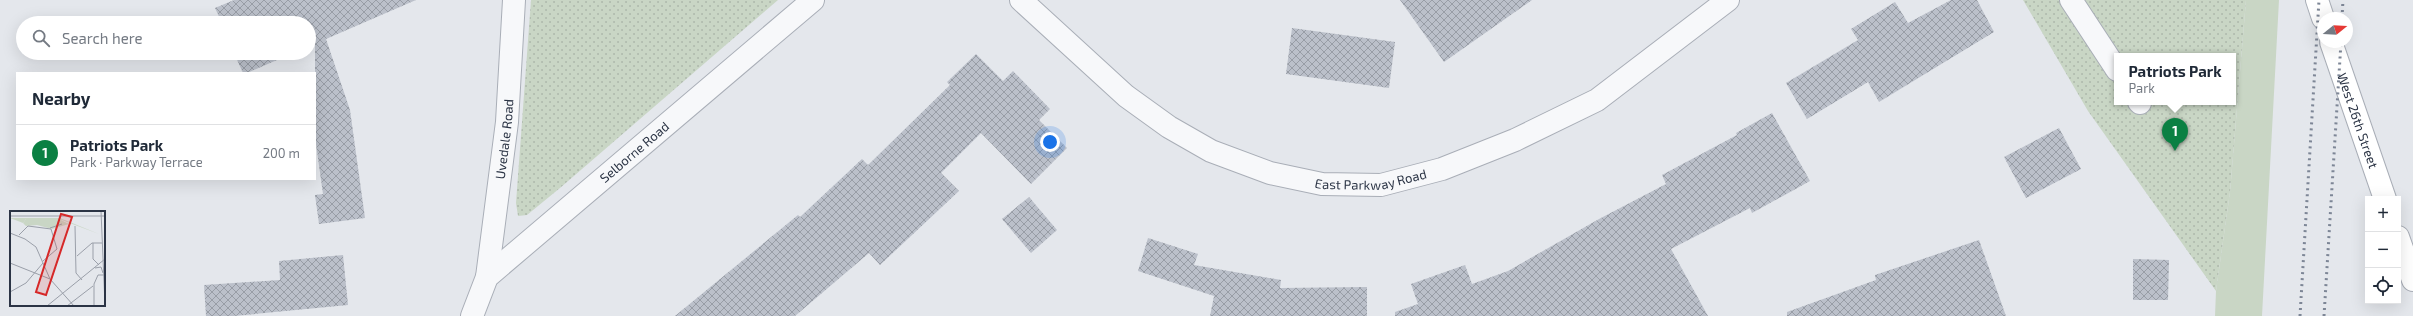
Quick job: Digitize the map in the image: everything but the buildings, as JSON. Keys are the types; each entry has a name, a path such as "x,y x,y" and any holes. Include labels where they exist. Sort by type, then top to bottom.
{"main road":[{"path":"2317,0 2321,12"},
{"name":"West 26th Street","path":"2333,48 2384,196"},
{"path":"2401,246 2413,280"}],"street":[{"name":"Uvedale Road","path":"487,277 507,122 514,0"},
{"name":"Selborne Road","path":"472,316 487,277 813,0"},
{"name":"East Parkway Road","path":"1021,0 1126,96 1169,127 1211,150 1270,173 1322,184 1381,185 1442,169 1515,140 1598,100 1728,0"},
{"path":"2071,0 2114,65"}],"green space":[{"path":"531,0 778,0 560,188 527,215 518,216 516,203"},
{"path":"2023,0 2246,0 2230,192 2216,291 2088,111"},
{"path":"2246,0 2279,0 2262,316 2215,316 2216,291 2230,192"}],"railway":[{"path":"2300,316 2319,0"},
{"path":"2342,12 2343,0"},
{"path":"2324,316 2341,48"}],"place":[{"name":"Patriots Park","path":"2175,151"}]}
